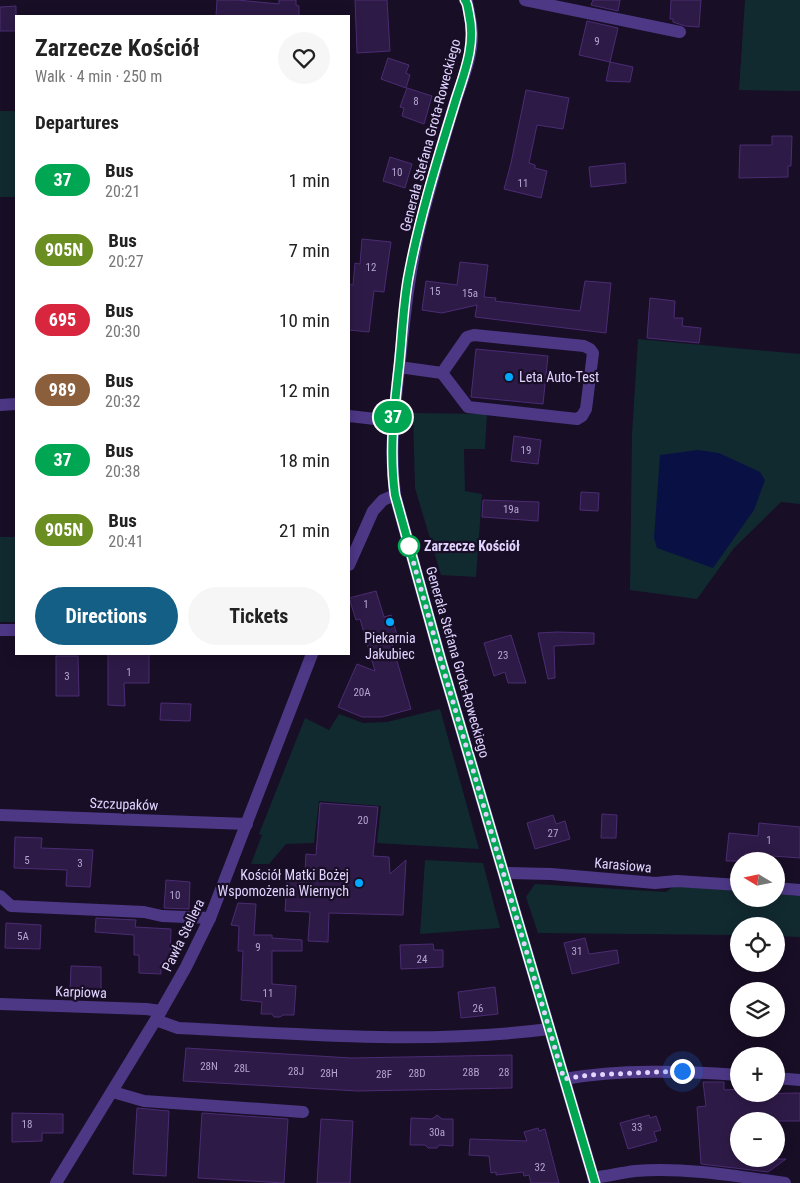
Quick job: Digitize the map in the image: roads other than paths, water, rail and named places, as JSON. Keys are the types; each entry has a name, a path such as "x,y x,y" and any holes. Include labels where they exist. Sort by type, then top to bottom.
{"street":[{"path":"525,0 680,32"},
{"name":"Generała Stefana Grota-Roweckiego","path":"467,1 472,36 469,56 421,220 408,281 393,421 391,458 395,495 441,661 594,1180 636,1171 676,1171 713,1172 785,1183"},
{"path":"399,367 442,373 468,407 577,419 582,416 586,409 593,353 584,346 474,335 467,337 442,373"},
{"path":"0,405 15,404"},
{"path":"350,416 393,421"},
{"path":"350,563 373,511 383,500 395,495"},
{"path":"0,630 15,630"},
{"name":"Pawła Stellera","path":"56,1183 159,1015 186,967 210,918 312,655"},
{"name":"Szczupaków","path":"0,815 247,824"},
{"name":"Karasiowa","path":"504,873 551,874 654,884 677,881 730,884"},
{"path":"785,889 800,890"},
{"path":"0,896 11,906 144,912 162,916 210,918"},
{"name":"Karpiowa","path":"0,1004 146,1009 178,1028 343,1036 435,1037 549,1029"},
{"path":"564,1079 589,1075 682,1071 730,1074"},
{"path":"785,1079 800,1080"},
{"path":"113,1092 144,1101 303,1112"}],"place":[{"name":"Leta Auto-Test","path":"509,377"},
{"name":"Zarzecze Kościół","path":"409,546"},
{"name":"Piekarnia Jakubiec","path":"390,622"},
{"name":"Kościół Matki Bożej Wspomożenia Wiernych","path":"359,883"}]}
